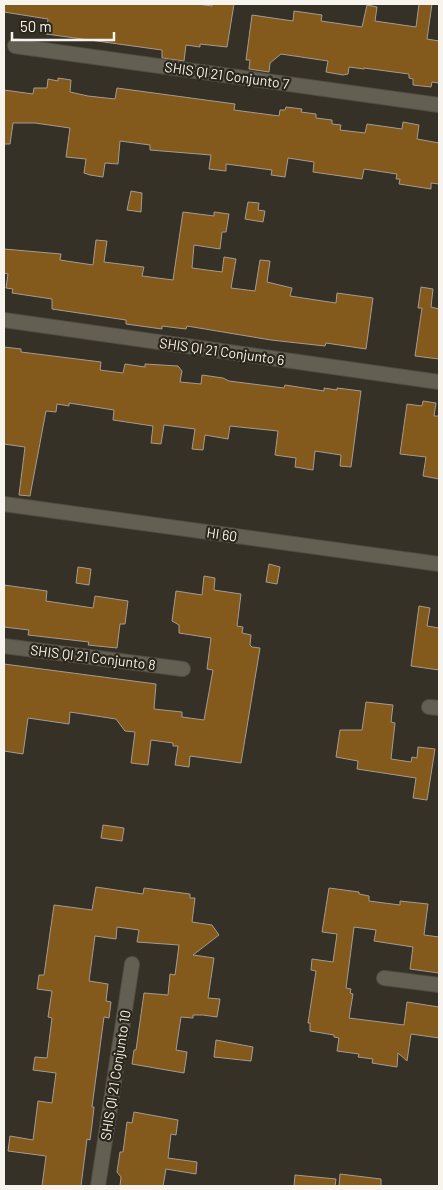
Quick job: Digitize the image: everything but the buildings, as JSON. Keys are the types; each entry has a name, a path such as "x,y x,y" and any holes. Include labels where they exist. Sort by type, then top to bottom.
{"street":[{"name":"SHIS QI 21 Conjunto 7","path":"15,46 439,105"},
{"name":"SHIS QI 21 Conjunto 6","path":"4,320 439,382"},
{"name":"HI 60","path":"4,504 439,564"},
{"name":"SHIS QI 21 Conjunto 8","path":"4,646 183,669"},
{"name":"SHIS QI 21 Conjunto 10","path":"98,1186 132,964"},
{"path":"384,978 439,985"}]}
